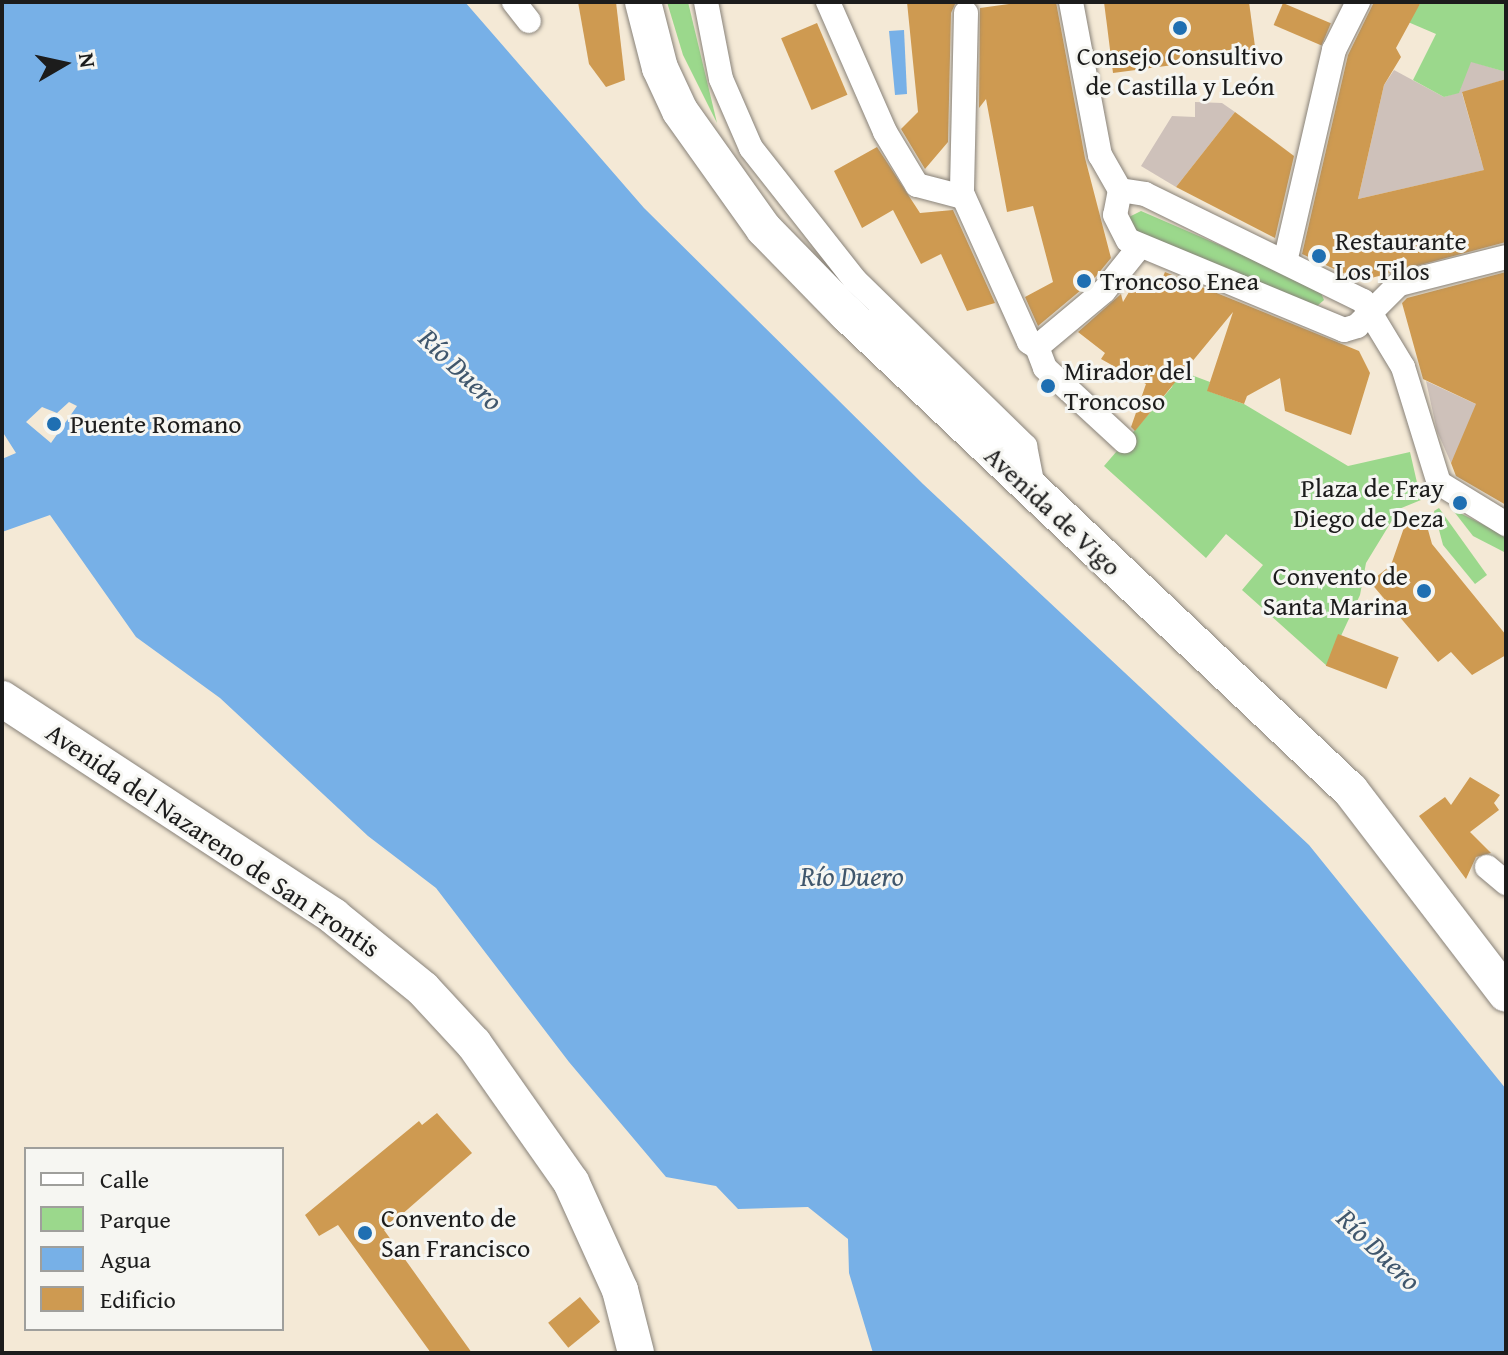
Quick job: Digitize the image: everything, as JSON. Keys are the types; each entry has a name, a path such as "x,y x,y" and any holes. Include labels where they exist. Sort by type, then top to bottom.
{"street":[{"name":"Avenida de Vigo","path":"643,2 673,96 740,201 812,280 1351,791 1506,994"},
{"path":"706,2 721,79 751,148 855,280 1025,446 1034,492"},
{"path":"828,2 885,132 917,185 963,197"},
{"path":"1071,2 1099,150 1114,182 1120,232 1140,246 1340,329 1354,328 1403,282 1506,257"},
{"path":"1285,262 1334,50 1358,2"},
{"path":"966,13 963,197 1029,342 1037,347 1045,368 1124,441"},
{"path":"1114,182 1353,292 1371,311 1408,383 1439,483 1506,524"},
{"path":"1037,347 1104,291 1140,246"},
{"name":"Avenida del Nazareno de San Frontis","path":"2,699 333,916 423,989 474,1044 571,1182 620,1290 636,1353"},
{"path":"1487,867 1506,883"}],"shaded area":[{"path":"1470,61 1506,72 1506,79 1462,93 1482,163 1498,167 1358,199 1384,85 1394,70 1444,97 1459,92"},
{"path":"1195,102 1222,103 1235,112 1176,187 1141,166 1172,116 1195,117"},
{"path":"1426,381 1480,406 1451,463 1437,431"}],"green space":[{"path":"667,2 688,2 717,123 683,55"},
{"path":"1421,2 1506,2 1506,72 1471,62 1459,93 1444,97 1413,80 1436,34 1408,22"},
{"path":"1141,211 1319,288 1324,300 1316,307 1133,231 1127,218"},
{"path":"1178,370 1210,382 1208,391 1244,404 1348,466 1410,452 1421,500 1399,509 1366,563 1360,595 1327,666 1242,590 1263,565 1226,534 1206,558 1104,466 1172,387"},
{"path":"1439,508 1487,575 1475,584 1443,545 1434,511"},
{"path":"1452,509 1506,536 1506,553 1473,536"}],"water":[{"name":"Río Duero","path":"2,2 465,2 644,208 923,484 1309,845 1506,1089 1506,1353 873,1353 849,1273 848,1239 808,1207 738,1209 716,1186 666,1177 569,1062 436,888 368,836 220,698 136,637 50,515 2,532 2,459 16,453 2,431","holes":["69,402 77,406 51,443 26,422 42,407 57,413"]},
{"path":"904,30 907,94 895,95 889,31"}],"building":[{"path":"578,2 616,2 625,80 606,87 589,64"},
{"path":"907,2 956,2 951,13 948,142 925,169 901,129 918,112"},
{"path":"1023,2 1056,2 1085,158 1111,258 1093,280 1038,326 1025,297 1053,282 1033,206 1007,212 986,99 979,108 980,8"},
{"name":"Consejo Consultivo de Castilla y León","path":"1104,2 1249,2 1256,54 1113,73"},
{"path":"1374,2 1421,2 1396,48 1401,57 1384,85 1358,199 1484,170 1462,92 1506,79 1506,242 1360,281 1302,254 1348,55"},
{"path":"1283,3 1331,23 1321,45 1274,25"},
{"path":"817,23 847,95 812,110 781,38"},
{"path":"1235,112 1294,156 1275,238 1176,187"},
{"path":"877,147 920,213 953,210 995,303 967,311 941,254 921,264 893,210 862,228 834,171"},
{"path":"1165,272 1359,351 1370,373 1351,435 1285,411 1280,378 1247,396 1244,404 1207,391 1233,312 1135,431 1131,427 1146,384 1101,359 1105,353 1078,332 1121,294 1123,302 1138,277 1158,288"},
{"path":"1506,272 1506,505 1456,476 1451,463 1476,404 1423,379 1402,303 1407,298"},
{"name":"Convento de Santa Marina","path":"1423,512 1432,544 1506,635 1506,655 1472,675 1451,652 1438,662 1370,582 1391,565 1407,519"},
{"path":"1338,634 1399,657 1386,689 1326,666"},
{"path":"1470,777 1500,795 1494,803 1499,810 1470,832 1491,853 1476,857 1466,879 1419,816 1445,797 1451,805"},
{"name":"Convento de San Francisco","path":"437,1113 472,1153 384,1230 472,1353 431,1353 338,1225 319,1236 305,1215 419,1121 422,1125"},
{"name":"Convento de San Francisco","path":"580,1297 600,1322 568,1348 548,1323"}],"place":[{"name":"Consejo Consultivo de Castilla y León","path":"1180,28"},
{"name":"Restaurante Los Tilos","path":"1319,256"},
{"name":"Troncoso Enea","path":"1084,281"},
{"name":"Mirador del Troncoso","path":"1048,386"},
{"name":"Puente Romano","path":"54,424"},
{"name":"Plaza de Fray Diego de Deza","path":"1460,503"},
{"name":"Convento de Santa Marina","path":"1424,591"},
{"name":"Convento de San Francisco","path":"365,1233"}]}
